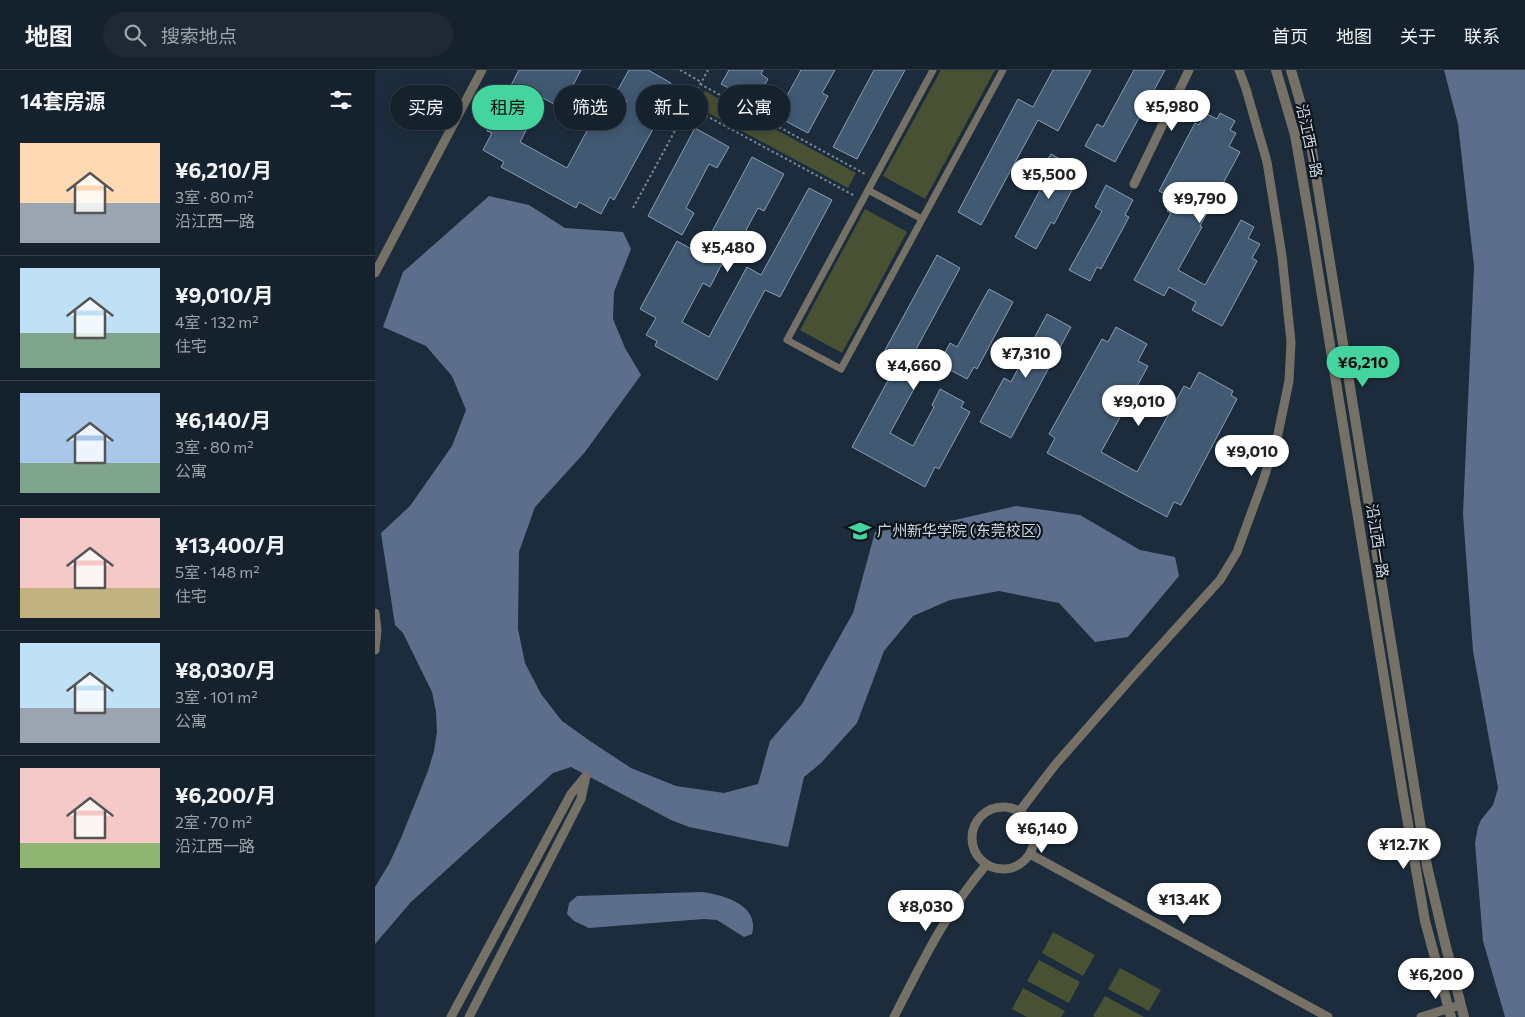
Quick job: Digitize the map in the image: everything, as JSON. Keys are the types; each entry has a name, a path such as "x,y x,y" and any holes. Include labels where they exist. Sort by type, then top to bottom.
{"street":[{"path":"375,273 482,70"},
{"path":"933,70 787,340 841,369 1003,70"},
{"path":"1134,184 1189,70"},
{"path":"1019,812 1061,758 1220,580 1237,552 1278,434 1289,381 1291,342 1282,256 1267,162 1239,70"},
{"name":"沿江西一路","path":"1276,70 1295,135 1425,921 1449,1013"},
{"name":"沿江西一路","path":"1291,70 1309,132 1427,866 1464,1017"},
{"path":"868,190 922,219"},
{"path":"375,613 377,630 375,650"},
{"path":"451,1017 571,794 586,776 581,799 469,1017"},
{"path":"1000,807 1007,807 1019,812 1025,816 1032,827 1034,841 1030,854 1014,867 999,869 986,865 976,854 972,841 977,820 987,811 1000,807"},
{"path":"1030,854 1328,1017"},
{"path":"894,1017 949,914 968,885 986,865"},
{"path":"1421,1017 1449,1013 1460,1005"}],"path":[{"path":"680,70 874,179"},
{"path":"701,83 708,70"},
{"path":"708,117 863,200"},
{"path":"633,208 675,130"}],"green space":[{"path":"941,70 995,70 925,199 883,176"},
{"path":"708,93 718,98 718,118 708,113"},
{"path":"740,130 777,130 856,173 848,188"},
{"path":"865,209 907,232 842,353 800,330"},
{"path":"1053,932 1095,955 1083,976 1042,953"},
{"path":"1039,960 1080,982 1069,1003 1027,981"},
{"path":"1120,968 1161,990 1149,1011 1108,989"},
{"path":"1023,988 1065,1011 1061,1017 1027,1017 1012,1009"},
{"path":"1105,996 1144,1017 1093,1016"}],"water":[{"path":"1444,70 1525,70 1525,1017 1505,1017 1483,941 1475,843 1478,827 1493,805 1498,788 1473,651 1463,514 1474,266 1458,124"},
{"path":"489,196 529,205 565,228 623,232 631,249 614,292 613,319 625,348 641,375 585,452 535,507 519,552 518,629 525,663 541,694 562,721 631,768 676,786 724,793 758,784 770,741 802,704 853,613 875,532 955,520 1016,506 1080,515 1140,550 1175,557 1179,576 1128,637 1095,642 1059,603 999,591 950,600 913,616 884,651 857,723 821,763 804,777 788,847 689,827 671,820 571,767 553,773 411,902 375,944 375,887 389,864 401,838 428,771 437,732 432,692 403,633 395,625 381,533 410,506 452,446 466,410 452,376 426,346 383,327 403,272"},
{"path":"702,892 738,903 751,916 753,924 752,934 744,937 717,920 704,919 589,928 574,921 567,914 569,903 577,896"}],"building":[{"path":"519,70 581,70 573,85 554,85 554,104 544,99 544,85 511,85"},
{"path":"629,70 648,70 671,83 670,85 636,85 636,130 653,130 614,200 610,197 601,214 579,202 576,208 501,167 504,162 483,150 492,133 487,131 526,130 520,142 567,168 587,130 626,130 626,85 621,85"},
{"path":"729,70 763,70 761,74 768,79 765,85 721,84"},
{"path":"801,70 835,70 822,93 828,96 808,133 790,123 790,90"},
{"path":"874,70 905,70 857,159 833,147"},
{"path":"1053,70 1091,70 1058,131 1038,120 981,225 958,212 1018,99 1033,107"},
{"path":"1134,70 1165,70 1115,162 1085,146 1097,124 1103,127"},
{"path":"1205,113 1217,119 1220,113 1235,121 1230,130 1236,133 1229,146 1240,152 1178,270 1205,285 1241,220 1254,227 1248,238 1260,244 1252,258 1257,261 1222,326 1192,310 1196,302 1169,287 1164,296 1134,280 1171,213 1167,211 1174,199 1159,191 1195,123 1199,125"},
{"path":"694,130 699,130 729,147 717,168 709,164 686,208 694,213 682,235 648,216"},
{"path":"1051,154 1082,171 1054,224 1051,222 1036,249 1015,237 1046,179 1039,175"},
{"path":"752,157 784,174 764,211 758,208 734,256 728,252 710,287 703,283 682,322 709,337 747,267 761,275 809,188 832,200 780,297 765,290 717,380 655,346 657,341 646,335 656,318 640,309 677,241 700,254"},
{"path":"1106,185 1133,200 1125,215 1129,217 1101,269 1097,267 1090,281 1069,270 1102,211 1095,207"},
{"path":"937,255 960,268 913,355 928,363 890,433 913,446 934,407 932,405 940,389 964,402 961,407 970,412 939,469 935,467 925,487 852,447 899,360 884,352"},
{"path":"989,289 1013,302 977,369 974,367 967,379 939,364 950,343 957,347"},
{"path":"1047,314 1071,327 1011,438 980,422 1004,378 1011,382"},
{"path":"1116,327 1147,344 1138,361 1148,366 1101,452 1137,472 1184,386 1190,389 1199,372 1233,391 1231,395 1237,399 1181,505 1174,502 1167,517 1047,453 1055,438 1049,434 1102,339 1108,342"}],"place":[{"name":"广州新华学院 (东莞校区)","path":"860,531"}]}
